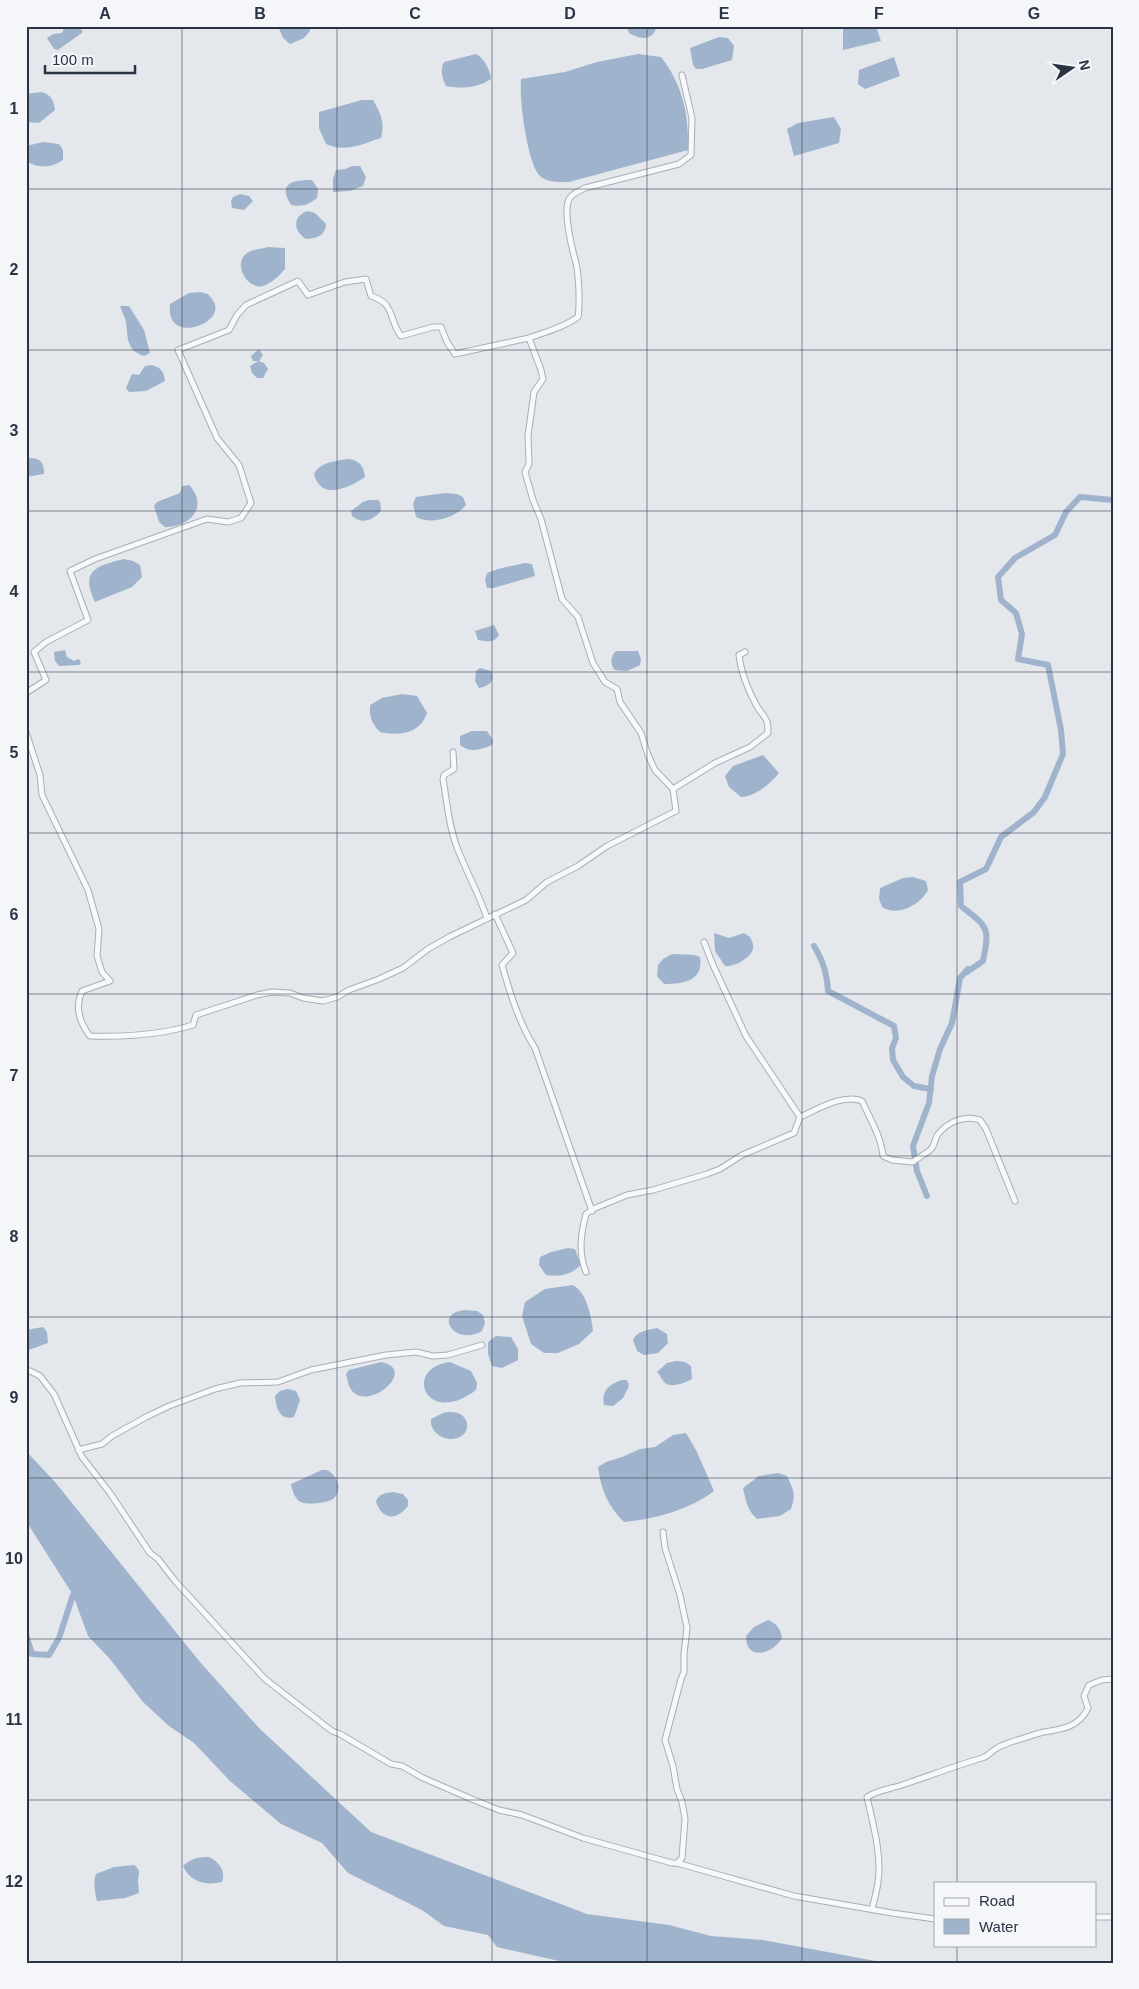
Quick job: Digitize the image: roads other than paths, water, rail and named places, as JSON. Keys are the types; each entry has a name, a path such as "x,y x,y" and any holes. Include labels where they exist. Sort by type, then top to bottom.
{"street":[{"path":"26,693 46,680 34,652 46,642 88,620 70,572 95,559 207,519 228,522 241,518 251,503 239,465 217,438 178,350 229,330 237,314 246,305 298,281 308,295 345,282 366,279 371,296 380,298 388,304 397,331 401,336 434,327 441,327 447,342 455,354 529,338 566,325 578,317 580,305 577,272 568,230 568,203 572,195 585,188 679,164 691,155 692,118 682,75"},
{"path":"26,732 40,775 42,795 88,890 99,929 96,956 102,972 110,981 82,992 77,1001 81,1024 90,1036 120,1036 178,1030 193,1025 196,1015 272,992 290,993 303,998 323,1001 337,998 349,990 379,980 404,968 428,949 486,918 526,900 547,882 578,866 614,842 676,812 673,789 655,770 648,755 642,733 620,702 617,689 605,682 593,663 578,617 562,599 541,519 525,472 529,464 528,436 534,392 543,379 542,370 529,338"},
{"path":"673,789 715,763 750,747 768,733 768,720 758,708 740,667 738,655 745,652"},
{"path":"453,752 454,769 444,774 443,779 452,832 457,849 482,904 486,918"},
{"path":"496,914 513,953 502,965 509,988 537,1054 592,1210"},
{"path":"704,942 746,1036 800,1116"},
{"path":"586,1272 583,1264 581,1243 586,1214 627,1195 653,1190 720,1169 742,1155 794,1133 800,1116 841,1100 857,1099 862,1101 882,1144 884,1156 892,1160 913,1162 931,1149 937,1135 958,1119 971,1117 980,1120 986,1129 1015,1201"},
{"path":"78,1450 102,1444 146,1417 169,1406 215,1389 240,1383 278,1382 311,1370 386,1355 416,1352 433,1356 448,1355 482,1345"},
{"path":"26,1372 30,1371 40,1376 54,1394 82,1457 110,1493 150,1553 158,1559 176,1582 259,1673 332,1731 391,1764 402,1766 423,1778 474,1800 583,1838 794,1896 934,1919"},
{"path":"663,1532 665,1548 680,1595 687,1628 684,1672 665,1740 685,1819 682,1858 677,1863"},
{"path":"872,1909 878,1881 877,1848 867,1797 874,1792 902,1785 921,1777 984,1758 995,1749 1010,1742 1044,1732 1058,1731 1074,1724 1084,1717 1088,1708 1084,1696 1088,1685 1102,1680 1113,1679"},
{"path":"1096,1917 1113,1917"}],"water":[{"path":"65,26 78,26 83,32 58,50 54,49 47,38 53,34 62,33"},
{"path":"278,26 310,26 310,31 304,38 290,44 283,38"},
{"path":"626,26 657,26 649,37 642,38 629,33"},
{"path":"843,26 876,26 881,41 843,50"},
{"path":"719,37 728,38 734,46 732,60 696,69 693,65 690,48"},
{"path":"476,54 482,58 491,79 469,87 446,86 442,74 444,62"},
{"path":"638,54 661,57 675,78 686,113 688,150 569,182 553,182 542,178 535,168 528,143 523,114 521,79 565,72 597,62"},
{"path":"894,57 900,76 865,89 858,84 859,70"},
{"path":"41,92 51,98 55,110 39,123 26,122 26,94"},
{"path":"362,100 373,100 382,118 381,138 347,148 333,147 326,144 319,128 319,112"},
{"path":"834,117 841,129 839,143 794,156 787,129 798,123"},
{"path":"43,142 59,144 63,150 63,160 55,164 40,166 26,160 26,146"},
{"path":"360,166 366,177 363,186 350,191 333,192 333,179 336,170"},
{"path":"312,180 318,189 317,198 305,205 291,205 287,198 286,187 293,182"},
{"path":"240,194 249,196 253,201 244,210 232,208 231,201 233,197"},
{"path":"308,211 315,213 326,224 320,236 306,239 299,232 296,224 299,216"},
{"path":"268,247 285,248 285,269 278,277 263,286 251,284 243,274 241,262 249,252"},
{"path":"200,292 208,294 214,302 215,311 212,317 198,326 190,328 182,327 175,323 171,316 170,304 189,293"},
{"path":"120,306 129,306 144,330 150,353 144,356 131,347 126,320"},
{"path":"259,349 263,355 259,361 264,363 268,369 263,378 257,378 252,373 250,366 258,361 253,361 251,356"},
{"path":"152,365 162,370 165,381 146,391 129,392 126,388 132,374 139,375 145,366"},
{"path":"30,458 41,462 44,474 26,477 26,459"},
{"path":"348,459 360,464 365,477 352,485 336,490 323,488 318,483 314,474 320,467"},
{"path":"189,485 195,493 197,500 197,508 194,514 183,523 165,527 159,522 154,506 157,502 180,493 182,486"},
{"path":"445,493 457,494 463,497 466,505 462,510 442,519 428,520 416,517 413,504 416,497"},
{"path":"369,500 378,500 380,502 381,511 378,514 371,519 363,521 352,516 351,511"},
{"path":"124,559 140,565 142,577 132,587 95,602 89,583 93,572 105,564"},
{"path":"525,563 532,564 535,576 487,588 485,580 487,573"},
{"path":"494,625 499,635 495,640 478,640 475,631"},
{"path":"65,650 67,657 74,661 79,659 81,663 79,665 59,666 55,661 54,652"},
{"path":"616,651 638,651 641,659 640,665 627,671 615,670 611,660"},
{"path":"480,668 491,671 492,681 488,685 479,688 475,681 476,671"},
{"path":"402,694 417,696 427,713 424,720 408,732 394,734 380,732 372,720 370,705 382,698"},
{"path":"472,731 487,731 493,740 492,745 475,750 464,748 460,745 460,736"},
{"path":"763,755 779,773 762,789 752,795 741,797 729,787 725,776 733,766"},
{"path":"913,877 926,881 928,890 920,900 914,905 901,910 888,910 882,907 879,899 880,888 903,878"},
{"path":"714,933 729,938 744,933 750,937 752,942 753,948 751,953 741,962 725,966 715,951"},
{"path":"672,954 700,957 699,971 691,980 664,984 657,976 658,965 663,959"},
{"path":"568,1248 575,1249 581,1265 565,1274 556,1276 546,1275 539,1265 540,1257"},
{"path":"573,1285 582,1293 585,1299 593,1331 579,1344 558,1353 544,1353 531,1344 522,1316 525,1302 545,1289"},
{"path":"465,1310 477,1311 483,1315 485,1323 482,1331 472,1335 463,1335 451,1328 450,1317 455,1312"},
{"path":"43,1327 47,1332 48,1343 26,1351 26,1330"},
{"path":"657,1328 667,1334 668,1343 658,1353 644,1355 637,1351 633,1340 635,1337 643,1331"},
{"path":"496,1336 511,1337 518,1349 518,1360 502,1368 492,1366 488,1354 488,1342"},
{"path":"381,1362 391,1366 395,1372 388,1386 370,1396 361,1396 351,1390 346,1374 349,1370"},
{"path":"450,1362 471,1371 477,1383 476,1390 459,1400 444,1403 433,1399 426,1393 424,1384 427,1374 435,1366"},
{"path":"685,1362 691,1366 692,1379 678,1385 670,1385 664,1382 657,1372 667,1363"},
{"path":"622,1380 627,1380 629,1386 623,1398 613,1406 604,1405 603,1400 607,1389"},
{"path":"288,1389 296,1391 300,1400 294,1417 289,1418 279,1412 275,1396 280,1391"},
{"path":"448,1412 459,1413 466,1421 467,1430 458,1438 447,1439 442,1437 433,1430 431,1425 431,1419"},
{"path":"686,1433 697,1452 714,1491 704,1498 671,1513 648,1519 624,1522 606,1497 598,1467 640,1449 655,1447 673,1435"},
{"path":"26,1451 55,1482 200,1662 259,1728 371,1832 587,1914 669,1925 711,1936 763,1940 886,1963 568,1963 497,1947 488,1935 444,1926 422,1910 348,1873 322,1843 281,1824 230,1781 194,1743 169,1726 143,1702 110,1659 88,1636 73,1595 26,1521"},
{"path":"322,1470 327,1470 334,1475 339,1487 336,1495 333,1499 321,1503 311,1504 299,1501 291,1484"},
{"path":"778,1473 787,1476 793,1489 794,1496 791,1509 780,1516 757,1519 749,1509 743,1488 759,1476"},
{"path":"385,1493 403,1494 408,1500 408,1506 399,1514 391,1516 382,1513 376,1502"},
{"path":"768,1620 778,1627 782,1638 778,1644 767,1651 761,1653 750,1650 746,1636 754,1627"},
{"path":"209,1857 221,1867 223,1874 222,1882 204,1883 194,1879 183,1866 195,1858"},
{"path":"134,1865 139,1872 139,1893 125,1898 97,1901 94,1883 96,1874 114,1867"}],"waterway":[{"path":"967,972 983,961 986,934 982,924 961,906 960,882 986,869 1001,837 1034,812 1045,797 1063,754 1061,730 1048,665 1018,659 1022,634 1016,613 1001,600 998,577 1015,558 1055,535 1066,512 1080,497 1113,500"},
{"path":"814,946 824,967 828,991 894,1026 896,1038 892,1048 893,1060 903,1077 914,1086 931,1089"},
{"path":"927,1196 917,1171 913,1146 929,1103 932,1076 940,1049 952,1023 960,978 968,969"},
{"path":"26,1635 32,1654 49,1655 59,1638 73,1595"}]}
